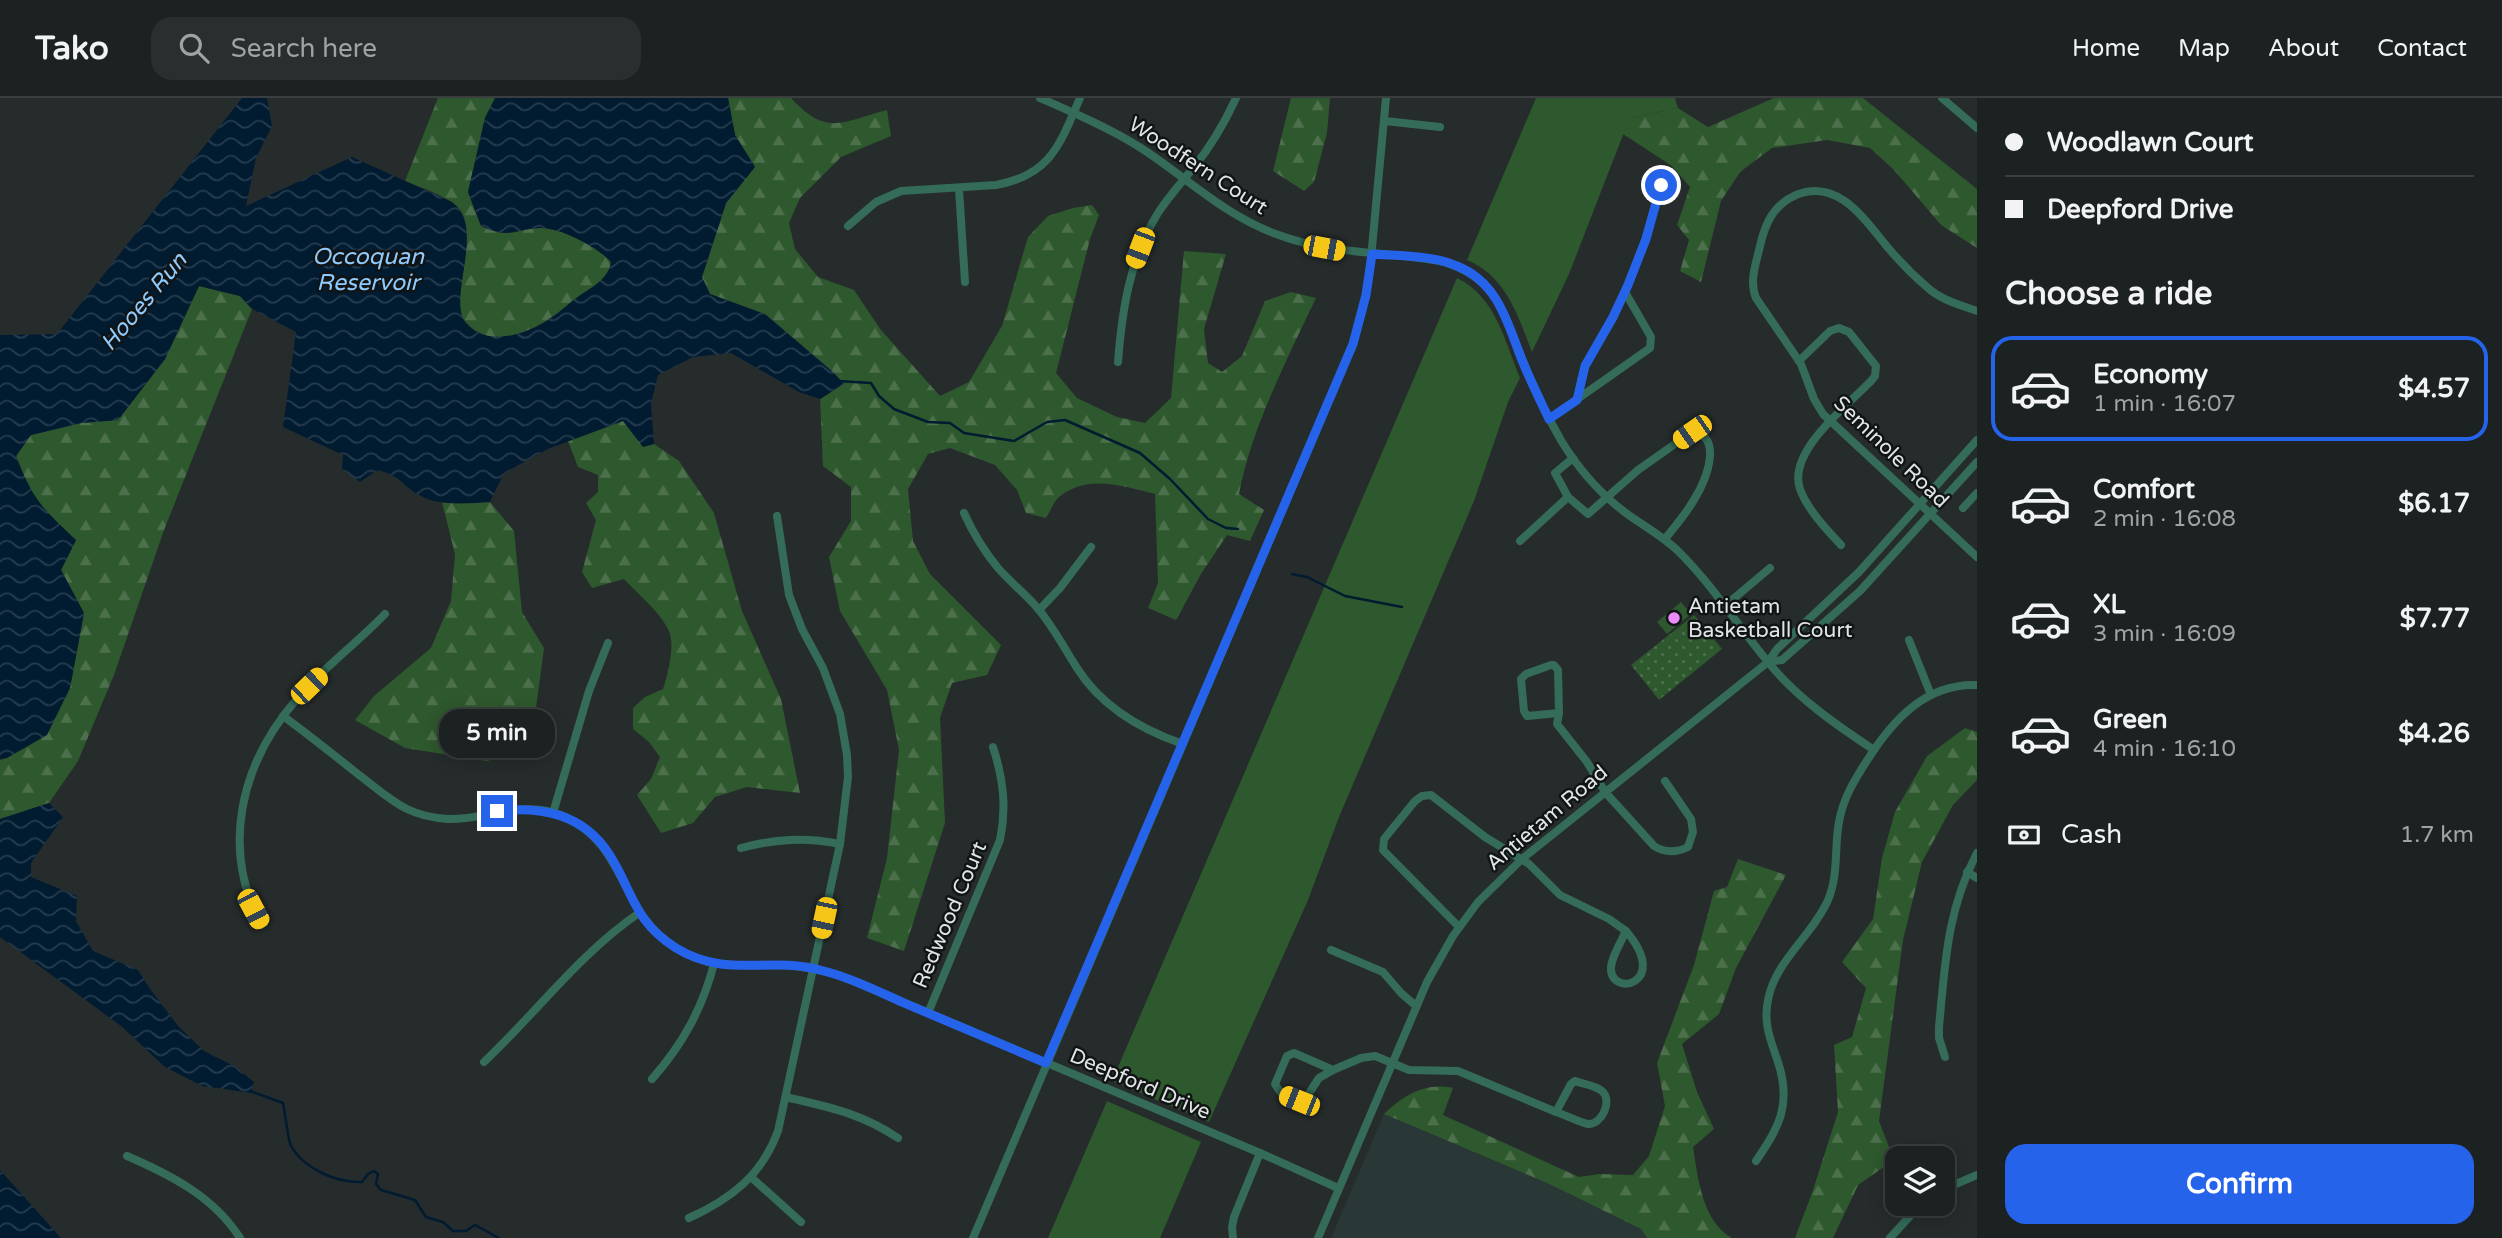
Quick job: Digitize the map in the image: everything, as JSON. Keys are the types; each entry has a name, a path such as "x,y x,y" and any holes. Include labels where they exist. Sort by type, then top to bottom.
{"street":[{"name":"Woodfern Court","path":"1040,98 1141,148 1227,210 1274,234 1311,245 1444,262 1479,279 1491,290 1505,313 1549,419 1573,458 1607,498 1665,540 1689,563 1726,605 1768,662 1810,705 1874,750"},
{"path":"848,226 864,210 895,194 915,189 959,189 1011,182 1033,172 1050,158 1080,98"},
{"path":"1118,362 1123,313 1132,269 1154,221 1208,148 1236,98"},
{"path":"973,1238 1353,344 1366,295 1372,254 1386,98"},
{"path":"1942,98 1977,128"},
{"path":"1385,121 1440,127"},
{"path":"1577,400 1585,366 1625,292 1646,239 1661,185"},
{"path":"959,189 965,282"},
{"name":"Seminole Road","path":"1977,311 1931,291 1903,264 1851,205 1840,198 1820,191 1800,194 1778,207 1766,223 1752,283 1756,299 1798,361 1818,408 1977,557"},
{"path":"1549,419 1650,348 1651,337 1625,292"},
{"path":"1798,361 1830,331 1839,328 1849,332 1873,360 1876,370 1871,382 1831,422 1805,451 1801,460 1798,480 1800,489 1812,509 1841,545"},
{"path":"1573,458 1555,473 1568,497 1588,514 1638,470 1692,432 1704,435 1708,439 1710,450 1701,486 1695,499 1665,540"},
{"name":"Antietam Road","path":"1318,1238 1439,958 1494,884 1521,859 1768,662 1777,649 1859,572 1977,440"},
{"name":"Antietam Road","path":"1768,662 1782,660 1860,592 1977,462"},
{"path":"1963,508 1977,493"},
{"path":"1520,541 1568,497"},
{"path":"964,513 982,547 1039,610 1054,629 1077,668 1099,694 1132,721 1183,744"},
{"path":"689,1218 726,1199 752,1178 773,1145 786,1097 840,844 848,777 845,734 834,693 802,629 789,595 777,516"},
{"path":"1039,610 1060,588 1091,547"},
{"path":"1726,605 1770,568"},
{"path":"261,925 242,875 238,843 243,803 254,768 283,716 309,686 385,614"},
{"path":"1909,640 1931,695"},
{"path":"553,813 589,691 608,643"},
{"path":"1559,713 1527,716 1520,684 1524,675 1551,665 1556,667 1559,713 1557,724 1587,762 1605,792 1654,846 1662,851 1676,852 1688,847 1693,825 1665,781"},
{"path":"1756,1161 1777,1129 1784,1104 1782,1077 1766,1023 1768,997 1778,974 1828,901 1836,876 1837,838 1848,792 1898,718 1931,695 1954,687 1977,685"},
{"name":"Deepford Drive","path":"283,716 394,802 418,814 450,819 523,808 553,813 580,825 599,841 609,854 639,913 650,927 672,946 701,960 714,964 751,967 779,965 814,968 839,975 1338,1188"},
{"name":"Redwood Court","path":"928,1013 1000,840 1004,822 1004,794 993,747"},
{"path":"1459,928 1383,850 1384,839 1415,801 1427,795 1436,797 1485,837 1521,859 1560,895 1609,919 1626,932 1643,959 1642,974 1630,984 1619,982 1612,972 1612,964 1626,932"},
{"path":"741,848 781,840 803,839 840,844"},
{"path":"1945,1057 1939,1038 1939,1027 1947,943 1956,900 1977,853"},
{"path":"1967,872 1977,878"},
{"path":"484,1062 579,962 639,913"},
{"path":"1331,950 1383,972 1416,1006"},
{"path":"652,1079 677,1050 693,1024 714,964"},
{"path":"1333,1070 1294,1053 1287,1056 1275,1079 1276,1087 1281,1093 1304,1101 1319,1078 1367,1056 1382,1058 1418,1071 1448,1070 1465,1073 1556,1112 1591,1124 1599,1120 1607,1100 1598,1088 1575,1081 1556,1112"},
{"path":"786,1097 855,1114 898,1138"},
{"path":"1233,1238 1234,1217 1260,1153"},
{"path":"127,1156 202,1196 224,1216 240,1238"},
{"path":"1955,1184 1977,1175"},
{"path":"752,1178 801,1222"},
{"path":"1890,1238 1907,1216"}],"shaded area":[{"path":"1384,1114 1547,1183 1641,1229 1647,1238 1331,1238"}],"green space":[{"path":"438,98 495,98 485,118 468,192 481,226 506,233 541,228 559,231 589,245 611,262 605,276 594,287 547,320 524,332 511,336 487,336 476,331 464,320 460,311 460,300 467,233 461,211 444,197 405,181"},
{"path":"728,98 791,98 815,118 835,123 887,110 891,136 841,157 800,198 789,223 795,249 818,277 854,290 881,330 940,396 969,382 1002,326 1028,237 1048,216 1073,208 1092,205 1099,215 1090,239 1056,373 1077,398 1117,417 1145,423 1171,398 1184,251 1226,254 1204,329 1208,363 1222,372 1242,356 1265,301 1291,292 1316,298 1261,419 1245,469 1239,494 1264,510 1250,541 1227,535 1201,574 1176,620 1148,608 1158,583 1155,494 1105,484 1080,486 1058,498 1046,518 1026,513 1017,490 995,465 950,448 928,454 908,489 913,541 930,574 1001,645 987,675 952,683 940,718 945,823 904,951 867,938 887,858 899,750 887,690 840,611 829,557 851,521 851,487 823,466 820,399 843,384 765,314 710,294 702,277 726,203 755,167 735,135"},
{"path":"1291,98 1330,98 1327,133 1314,182 1304,191 1273,171"},
{"path":"1536,98 1675,98 1678,108 1632,118 1569,274 1532,352 1509,298 1492,276 1467,260"},
{"path":"1774,98 1863,98 1977,189 1977,248 1941,225 1894,170 1870,148 1827,140 1772,148 1740,172 1721,201 1701,282 1680,271 1689,240 1677,225 1690,187 1672,166 1623,134 1632,118 1678,108 1708,127"},
{"path":"1457,278 1481,296 1490,308 1520,378 1508,402 1474,501 1339,817 1308,900 1209,1122 1112,1081"},
{"path":"199,286 240,296 252,309 164,530 114,675 78,761 49,803 0,819 0,760 7,758 70,688 84,613 61,570 76,540 42,509 30,491 16,456 31,435 81,423 118,420 165,359"},
{"path":"623,421 643,446 654,444 679,461 714,513 742,611 781,699 800,793 747,787 715,797 693,823 661,833 637,795 651,779 660,757 649,742 633,729 633,708 645,697 663,689 670,659 670,635 659,615 624,579 592,588 582,572 596,520 586,503 598,492 598,475 578,467 568,441"},
{"path":"442,502 490,502 514,531 522,612 544,648 536,708 519,752 487,761 405,748 355,720 374,696 431,648 451,601 455,554"},
{"name":"Antietam Basketball Court","path":"1681,602 1691,614 1667,634 1657,622"},
{"path":"1694,615 1722,649 1659,700 1631,665"},
{"path":"1965,728 1977,732 1977,780 1953,805 1922,862 1903,940 1879,1121 1889,1146 1885,1146 1885,1166 1858,1185 1833,1238 1795,1238 1838,1112 1834,1045 1852,1037 1866,988 1842,962 1873,919 1882,858 1895,812 1927,756"},
{"path":"1738,859 1786,875 1736,968 1719,1014 1682,1044 1697,1092 1714,1129 1693,1147 1703,1198 1714,1221 1732,1238 1647,1238 1641,1229 1547,1183 1384,1114 1399,1101 1416,1092 1433,1087 1453,1088 1443,1115 1579,1177 1600,1174 1633,1175 1649,1156 1665,1106 1657,1063 1694,965 1714,891 1727,887"},
{"path":"1107,1101 1201,1142 1160,1238 1048,1238"}],"water":[{"name":"Occoquan Reservoir","path":"242,98 267,98 272,126 256,158 246,206 352,157 452,202 462,214 466,229 461,312 474,331 496,337 541,325 599,282 610,268 611,262 588,245 559,231 532,228 506,233 481,226 468,192 485,118 495,98 728,98 735,135 755,167 726,203 702,277 710,294 765,314 844,384 820,399 799,392 731,353 693,357 658,375 651,404 654,444 643,447 623,421 548,449 504,473 490,502 445,503 427,499 397,478 378,470 360,482 342,469 343,455 283,427 296,332 252,309 240,296 199,286 165,359 118,420 81,423 31,435 16,456 40,503 76,540 61,570 84,613 70,688 47,735 7,758 0,759 0,335 57,334"},
{"path":"49,803 63,817 31,863 31,877 77,896 76,921 93,951 138,970 179,1027 204,1051 234,1066 254,1082 251,1093 202,1086 165,1067 121,1026 0,937 0,819"},
{"path":"0,1170 61,1238 0,1238"}],"waterway":[{"path":"838,381 871,383 879,396 894,409 928,422 950,423 964,433 1014,441 1047,422 1065,420 1140,453 1170,479 1208,519 1226,528 1238,529"},
{"path":"1292,574 1307,577 1345,596 1402,607"},
{"path":"250,1091 283,1103 291,1146 313,1168 352,1182 362,1182 374,1171 378,1174 376,1184 381,1190 415,1200 426,1217 443,1222 453,1231 466,1231 475,1225 499,1238"}],"place":[{"name":"Antietam Basketball Court","path":"1674,618"}],"route":[{"path":"497,811 536,809 580,825 599,841 609,854 632,901 650,927 686,954 714,964 751,967 797,966 839,975 1046,1063 1353,344 1366,295 1372,254 1444,262 1469,272 1491,290 1510,322 1522,359 1549,419 1577,400 1585,366 1613,317 1646,239 1661,185"}],"water label":[{"name":"Hooes Run","path":"144,302"}]}
